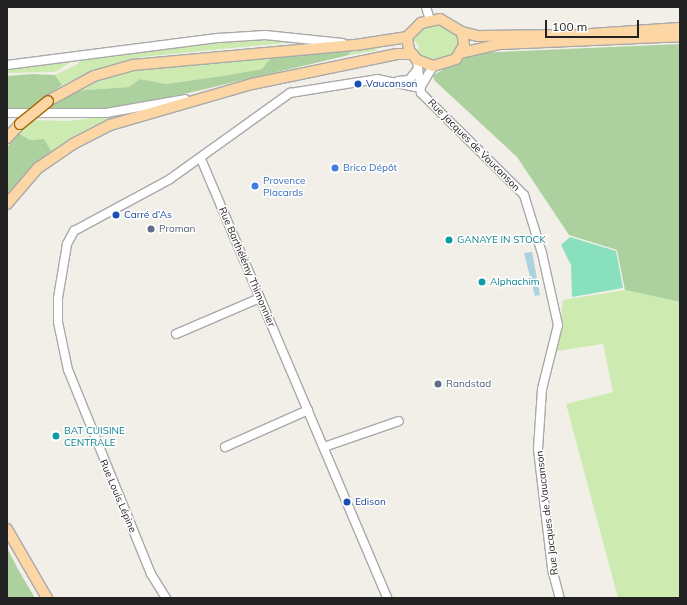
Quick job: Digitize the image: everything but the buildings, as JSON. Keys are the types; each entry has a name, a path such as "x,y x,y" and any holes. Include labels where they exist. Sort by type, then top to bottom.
{"main road":[{"path":"7,138 20,124 48,101 94,76 133,65 362,44 407,37 413,29 430,20 449,22 462,32 478,36 576,35 680,28"},
{"path":"461,53 462,32"},
{"path":"7,204 38,168 92,133 219,93 397,54 433,66 449,63 461,53 500,44 680,36"},
{"path":"407,37 416,61"},
{"path":"7,528 47,598"}],"street":[{"path":"426,7 430,20"},
{"path":"7,66 164,43 242,37 362,44"},
{"path":"202,159 290,94 377,79 409,80 416,61"},
{"path":"416,61 421,90"},
{"path":"421,90 433,66"},
{"path":"377,79 421,90"},
{"name":"Rue Jacques de Vaucanson","path":"421,90 524,195 542,253 558,325 542,389 538,449 552,569 560,598"},
{"path":"7,113 106,113 219,93"},
{"name":"Rue Barthélémy Thimonnier","path":"202,159 387,598"},
{"name":"Rue Louis Lépine","path":"166,598 151,574 77,397 60,339 58,298 67,244 74,231 202,159"},
{"path":"176,334 260,298"},
{"path":"225,447 308,410"},
{"path":"324,447 399,421"}],"green space":[{"path":"433,25 450,28 458,36 459,47 451,56 437,61 417,53 419,46 413,39 424,28"},
{"path":"259,40 296,42 141,57 98,69 62,85 55,75 78,64 81,59 146,49"},
{"path":"680,44 680,302 625,290 617,250 569,235 517,157 434,80 433,75 474,53"},
{"path":"379,48 374,51 349,55 350,50"},
{"path":"350,50 349,55 146,103 91,110 44,111 71,91 129,87 140,79 166,84 229,75 262,69 273,55"},
{"path":"273,55 262,69 229,75 166,84 140,79 129,87 71,91 124,71"},
{"path":"76,59 55,72 7,73 7,70"},
{"path":"32,74 55,75 62,85 27,111 7,110 7,76"},
{"path":"112,116 113,119 52,153 36,139 30,140 18,133 33,120 67,121"},
{"path":"18,133 30,140 44,139 52,153 7,198 7,147"},
{"path":"570,237 616,251 623,288 572,297 571,265 561,245"},
{"path":"625,290 680,302 680,598 618,598 566,404 613,392 603,344 557,351 563,300"},
{"path":"7,548 19,571 35,598 7,598"}],"water":[{"path":"532,252 540,295 535,296 524,253"}],"place":[{"name":"Vaucanson","path":"358,84"},
{"name":"Brico Dépôt","path":"335,168"},
{"name":"Provence Placards","path":"255,186"},
{"name":"Carré d’As","path":"116,215"},
{"name":"Proman","path":"151,229"},
{"name":"GANAYE IN STOCK","path":"449,240"},
{"name":"Alphachim","path":"482,282"},
{"name":"Randstad","path":"438,384"},
{"name":"BAT CUISINE CENTRALE","path":"56,436"},
{"name":"Edison","path":"347,502"}]}
